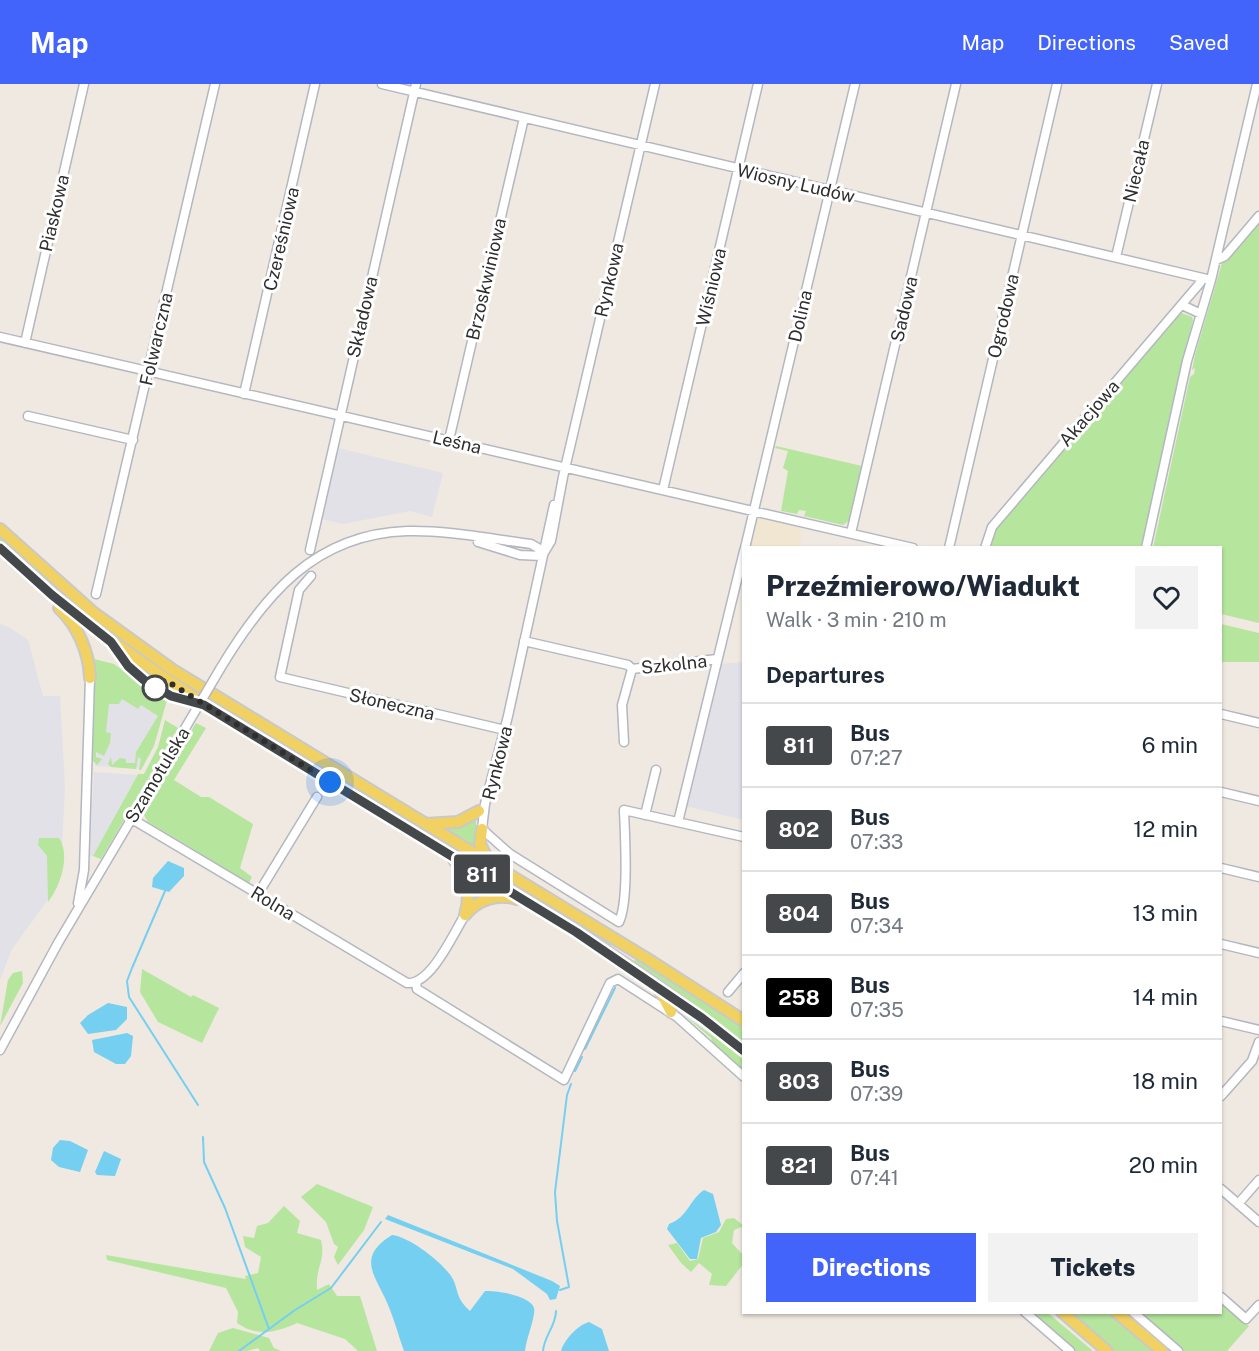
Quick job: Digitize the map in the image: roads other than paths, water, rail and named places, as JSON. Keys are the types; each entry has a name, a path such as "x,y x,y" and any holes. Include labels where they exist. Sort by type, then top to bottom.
{"main road":[{"path":"0,529 77,599 152,656 742,1020"},
{"path":"0,548 96,631 165,680 532,904 651,982 742,1050"},
{"path":"36,580 66,614 77,632 87,657 90,678"},
{"path":"426,824 458,822 482,808"},
{"path":"482,829 480,844 490,863"},
{"path":"438,847 454,860 464,875 468,893 465,915"},
{"path":"465,915 478,904 497,896 511,897 532,904"},
{"path":"651,982 662,994 670,1012"},
{"path":"1064,1314 1107,1351"},
{"path":"1118,1314 1162,1351"}],"street":[{"name":"Piaskowa","path":"24,343 84,84"},
{"name":"Folwarczna","path":"96,594 215,84"},
{"name":"Czereśniowa","path":"244,394 315,84"},
{"name":"Wiosny Ludów","path":"382,84 415,88 640,147 1211,280"},
{"name":"Rynkowa","path":"482,829 482,808 505,730 550,517 566,467 655,84"},
{"name":"Wiśniowa","path":"663,490 758,84"},
{"name":"Dolina","path":"745,546 855,84"},
{"name":"Sadowa","path":"851,533 956,84"},
{"name":"Ogrodowa","path":"949,546 1057,84"},
{"name":"Niecała","path":"1116,257 1157,84"},
{"path":"1146,546 1187,361 1211,280 1257,84"},
{"name":"Składowa","path":"310,550 415,88"},
{"name":"Brzoskwiniowa","path":"449,440 524,118"},
{"path":"1216,260 1225,256 1259,216"},
{"name":"Akacjowa","path":"986,546 992,527 1200,283"},
{"path":"1182,305 1201,314"},
{"name":"Leśna","path":"0,337 905,546"},
{"path":"28,416 133,440"},
{"name":"Rynkowa","path":"542,556 551,541 563,477"},
{"path":"542,556 538,548 531,544 543,532 550,517"},
{"name":"Szamotulska","path":"0,1050 71,921 220,669 254,616 272,594 296,571 320,556 350,542 391,532 422,531 531,544"},
{"name":"Szamotulska","path":"463,536 519,555 542,556"},
{"path":"519,555 531,563 537,580"},
{"name":"Dolina","path":"678,822 742,557"},
{"name":"Słoneczna","path":"311,576 299,590 280,677 505,730"},
{"path":"524,641 628,665 632,669 622,705 624,742"},
{"name":"Szkolna","path":"632,669 717,659"},
{"path":"71,921 80,897 84,868 90,678"},
{"path":"1222,714 1259,723"},
{"path":"645,815 656,770"},
{"path":"1222,792 1259,801"},
{"path":"258,894 317,797"},
{"path":"482,829 510,854 619,922 622,915 626,880 624,810 742,837"},
{"name":"Rolna","path":"132,819 403,981 416,983 417,989 439,1004 564,1080 614,979 622,981 670,1012"},
{"path":"1222,868 1259,877"},
{"path":"416,983 427,976 465,915"},
{"path":"1222,944 1259,953"},
{"path":"728,992 742,975"},
{"path":"670,1012 742,1075"},
{"path":"1222,1021 1259,1030"},
{"path":"1222,1095 1252,1061 1259,1042"},
{"path":"1238,1204 1259,1180"},
{"path":"1222,1190 1259,1222"},
{"path":"1222,1299 1246,1320 1259,1305"},
{"path":"1028,1314 1070,1351"},
{"path":"1135,1314 1178,1351"}],"water":[{"path":"168,861 184,868 184,876 169,892 152,887 153,878"},
{"path":"108,1003 127,1007 127,1019 116,1030 88,1034 80,1023 88,1015"},
{"path":"127,1033 133,1036 131,1056 125,1064 116,1064 94,1052 92,1040"},
{"path":"60,1140 70,1141 88,1150 80,1172 59,1167 51,1160 53,1148"},
{"path":"104,1151 121,1159 115,1176 97,1175 95,1172"},
{"path":"704,1190 713,1194 721,1225 716,1232 701,1238 697,1259 690,1259 667,1229 669,1224 680,1217"},
{"path":"388,1215 552,1281 560,1286 556,1299 550,1300 547,1294 513,1269 385,1219"},
{"path":"392,1235 414,1244 442,1266 451,1276 461,1300 470,1311 485,1291 527,1300 534,1308 534,1316 525,1351 404,1351 391,1311 371,1265 375,1250"},
{"path":"589,1322 602,1329 609,1351 561,1351 572,1333"}],"waterway":[{"path":"165,891 127,981 129,997 198,1105"},
{"path":"585,1049 615,988"},
{"path":"575,1071 582,1057"},
{"path":"560,1290 569,1287 557,1221 555,1192 567,1095 571,1084"},
{"path":"203,1137 204,1162 225,1208 269,1329"},
{"path":"239,1351 295,1310 331,1288 381,1222"},
{"path":"543,1351 556,1311"}]}
